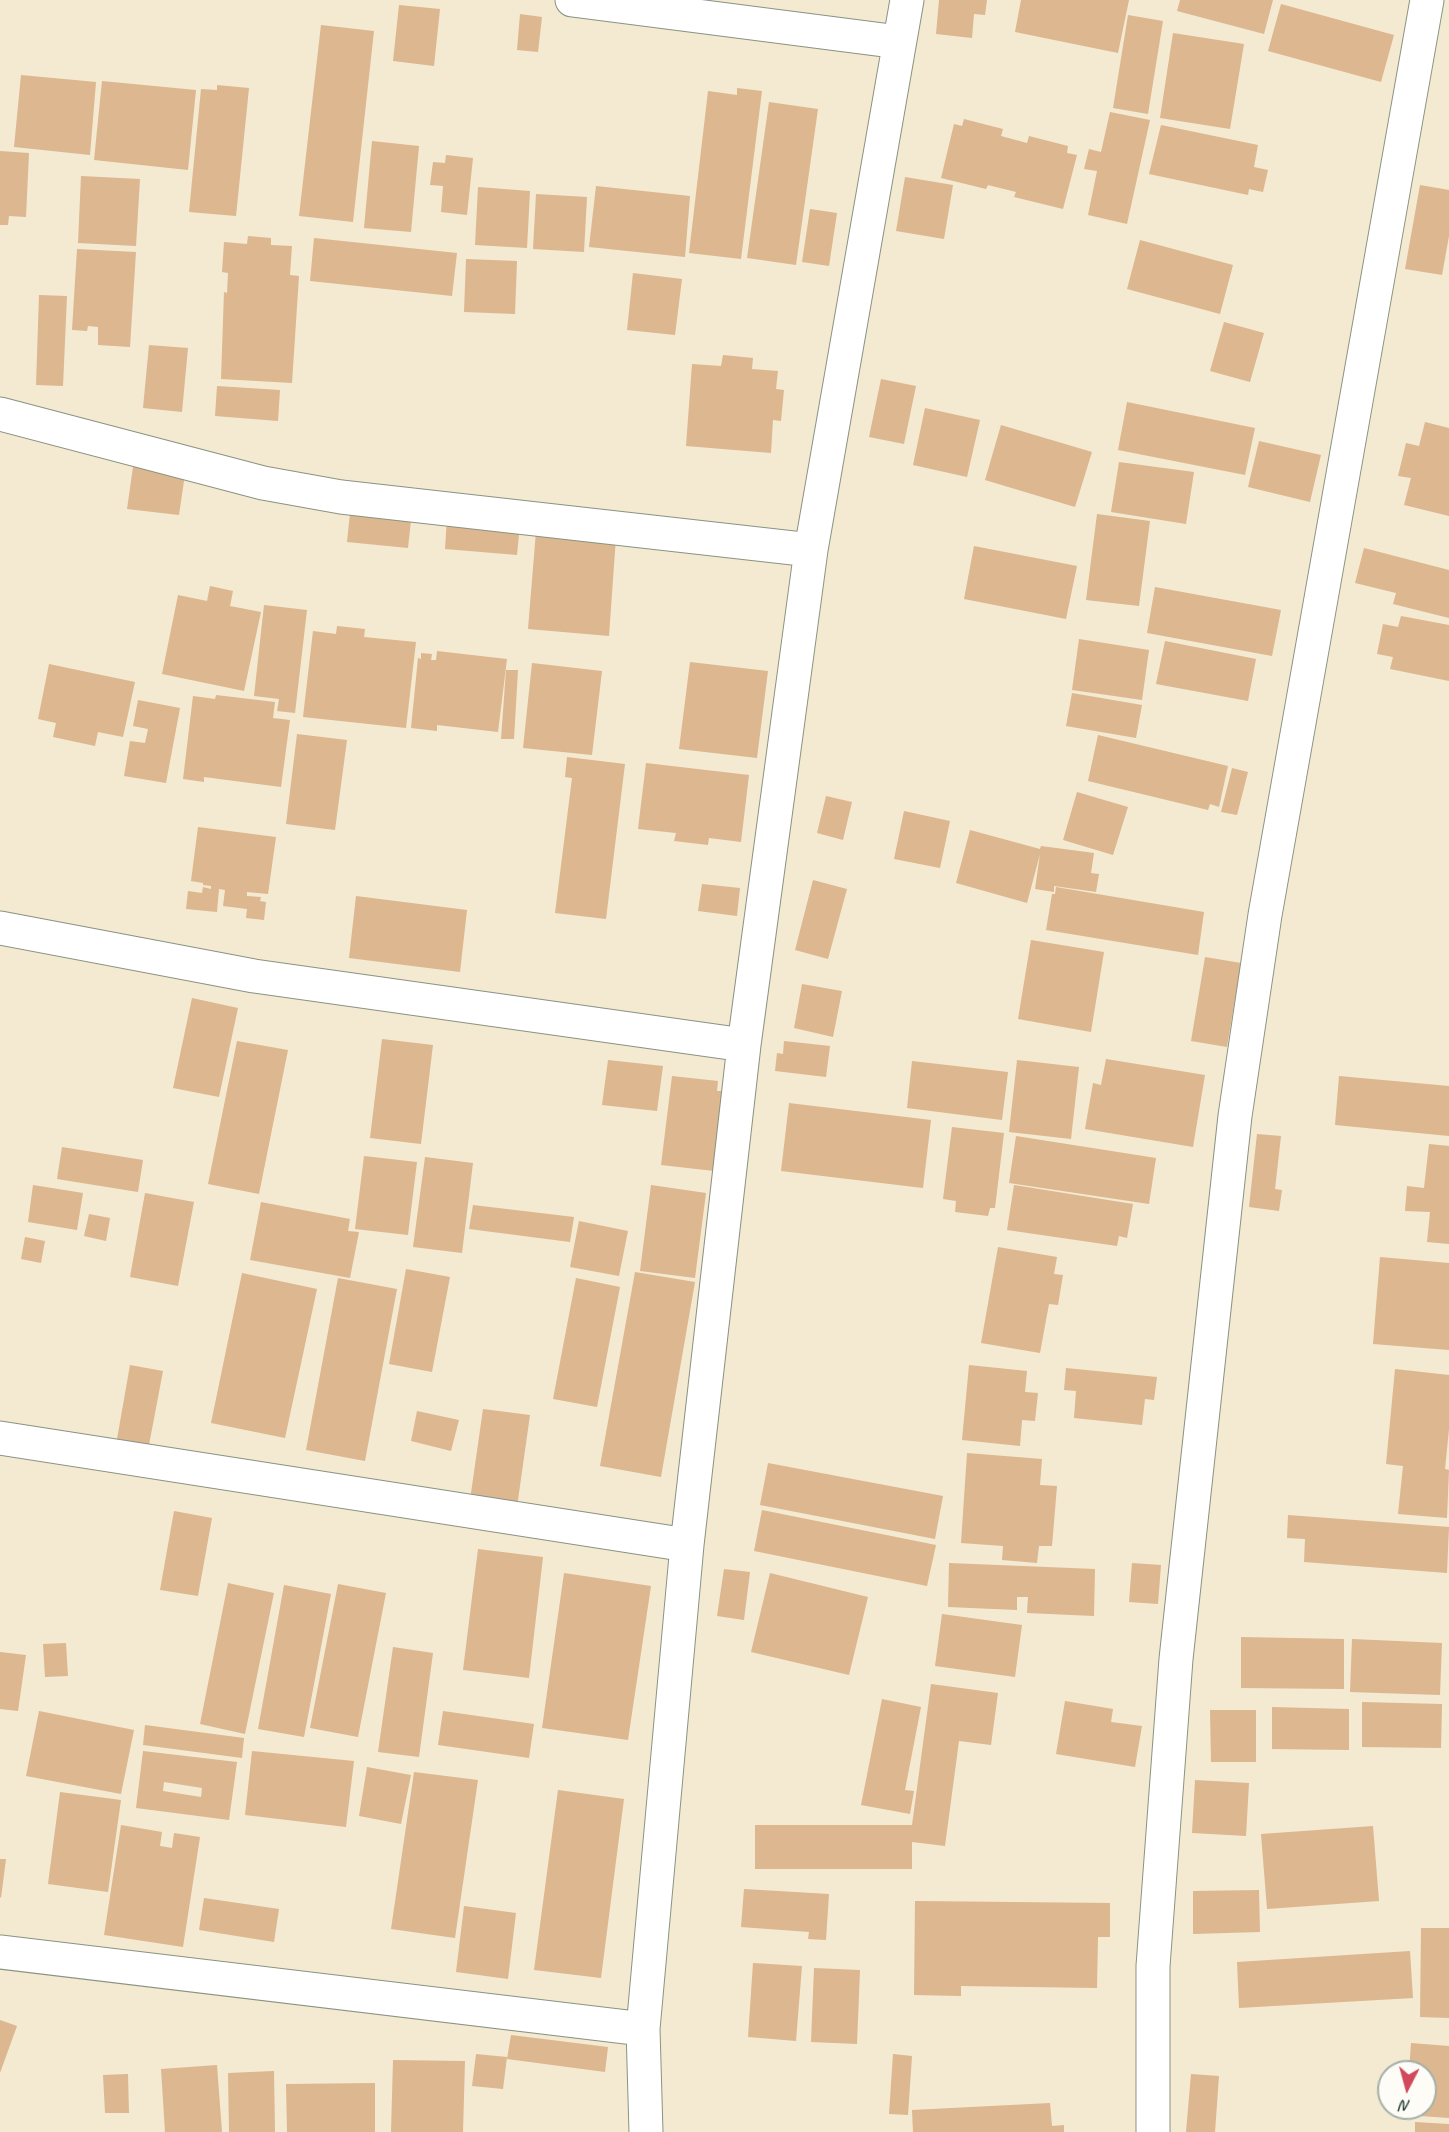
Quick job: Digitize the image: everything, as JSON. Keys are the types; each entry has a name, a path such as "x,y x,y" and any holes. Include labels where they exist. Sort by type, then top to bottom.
{"street":[{"path":"572,0 899,42"},
{"path":"646,2132 643,2029 687,1545 744,1045 811,550 907,0"},
{"path":"1154,2132 1153,1966 1174,1683 1234,1116 1265,915 1427,0"},
{"path":"0,414 263,483 341,497 811,550"},
{"path":"0,928 254,976 744,1045"},
{"path":"0,1438 687,1545"},
{"path":"0,1952 643,2029"}],"building":[{"path":"939,0 987,0 985,15 974,14 972,38 936,34"},
{"path":"1021,0 1129,0 1118,53 1015,32"},
{"path":"1180,0 1273,0 1264,34 1177,11"},
{"path":"1281,4 1394,35 1381,82 1268,51"},
{"path":"399,5 440,9 434,66 393,61"},
{"path":"520,14 542,17 538,52 517,50"},
{"path":"1128,15 1163,21 1148,114 1113,108"},
{"path":"321,25 374,31 353,222 299,216"},
{"path":"1173,33 1244,44 1230,129 1160,118"},
{"path":"21,75 96,82 90,155 14,147"},
{"path":"102,81 196,90 188,170 94,160"},
{"path":"217,85 249,88 236,216 189,212 201,89 217,90"},
{"path":"737,88 762,91 741,259 689,253 708,91 737,95"},
{"path":"769,102 818,109 796,265 747,258"},
{"path":"1110,112 1150,120 1127,224 1088,215 1097,171 1084,169 1089,149 1101,152"},
{"path":"964,119 1003,129 1001,136 1027,143 1029,136 1068,146 1067,153 1077,155 1063,209 1014,197 1016,192 988,185 986,189 941,178 954,124 962,126"},
{"path":"1161,125 1258,145 1254,167 1268,170 1263,192 1249,189 1248,195 1149,174"},
{"path":"372,141 419,146 411,232 364,228"},
{"path":"0,151 29,153 26,217 9,216 8,225 0,225"},
{"path":"446,155 473,158 467,215 441,212 443,186 430,185 433,162 445,163"},
{"path":"81,176 140,179 136,246 78,243"},
{"path":"905,177 953,185 944,239 896,231"},
{"path":"1420,185 1449,190 1449,236 1442,275 1405,269"},
{"path":"596,186 690,196 685,257 589,247"},
{"path":"478,187 530,191 527,248 475,245"},
{"path":"536,194 587,197 584,252 533,249"},
{"path":"810,209 837,213 829,266 802,262"},
{"path":"248,236 271,238 271,245 292,246 290,275 299,276 292,383 221,379 224,292 227,293 228,273 222,272 224,242 247,244"},
{"path":"314,238 457,253 452,296 310,281"},
{"path":"1140,240 1233,265 1220,314 1127,289"},
{"path":"77,249 136,252 130,347 98,345 98,327 88,326 87,331 72,330"},
{"path":"466,259 517,261 515,314 464,312"},
{"path":"633,273 682,279 675,335 627,330"},
{"path":"39,295 67,296 63,386 36,385"},
{"path":"1224,322 1264,333 1250,382 1210,371"},
{"path":"149,345 188,348 182,412 143,408"},
{"path":"723,355 753,358 752,369 778,371 776,389 784,390 781,421 773,420 771,453 686,446 692,364 721,366"},
{"path":"881,379 916,386 904,444 869,437"},
{"path":"217,386 280,390 278,421 215,416"},
{"path":"1127,402 1255,428 1245,475 1118,450"},
{"path":"925,408 980,420 967,477 913,465"},
{"path":"1425,422 1449,428 1449,516 1404,505 1411,478 1398,476 1406,443 1419,446"},
{"path":"1001,425 1092,452 1075,507 985,480"},
{"path":"1259,441 1321,455 1310,502 1248,487"},
{"path":"134,460 186,467 179,515 127,509"},
{"path":"1119,462 1194,472 1186,524 1111,512"},
{"path":"350,513 411,520 408,548 347,542"},
{"path":"1097,514 1150,521 1139,606 1086,600"},
{"path":"447,518 520,524 517,555 445,549"},
{"path":"536,531 616,537 609,636 528,629"},
{"path":"974,546 1077,566 1066,619 964,599"},
{"path":"1364,548 1449,570 1449,618 1393,604 1396,593 1355,583"},
{"path":"210,586 233,591 230,606 261,612 244,691 162,674 178,595 207,601"},
{"path":"1155,587 1281,610 1272,656 1147,633"},
{"path":"264,605 307,610 295,713 277,711 279,699 254,696"},
{"path":"1401,616 1449,625 1449,681 1390,669 1393,657 1377,654 1383,624 1398,627"},
{"path":"337,626 365,629 364,637 416,642 406,728 303,717 313,631 336,634"},
{"path":"1079,639 1149,650 1142,700 1072,690"},
{"path":"1165,641 1256,659 1248,701 1156,684"},
{"path":"437,651 507,659 498,732 437,725 437,731 411,728 418,658 421,659 421,653 432,654 431,660 436,660"},
{"path":"690,662 768,671 757,758 679,749"},
{"path":"532,663 602,671 592,755 523,748"},
{"path":"49,664 135,682 123,737 98,732 95,746 53,737 56,723 38,719"},
{"path":"506,670 518,670 514,739 501,739"},
{"path":"1072,693 1142,705 1136,738 1066,726"},
{"path":"216,695 275,702 273,718 290,720 281,787 204,777 204,782 183,779 193,696 215,699"},
{"path":"138,700 180,708 166,783 124,776 130,741 145,743 148,729 133,726"},
{"path":"297,734 347,740 335,830 286,824"},
{"path":"1098,735 1228,766 1219,807 1210,804 1208,810 1088,781"},
{"path":"567,757 625,764 606,919 555,913 572,778 565,777"},
{"path":"646,763 749,775 741,842 709,838 708,845 674,841 676,833 638,829"},
{"path":"1232,768 1248,772 1237,815 1221,812"},
{"path":"1077,792 1128,807 1113,855 1063,840"},
{"path":"826,796 852,802 843,840 817,833"},
{"path":"904,811 950,821 940,868 894,859"},
{"path":"198,827 276,837 268,894 247,892 247,896 261,897 260,901 266,902 264,920 246,918 247,909 223,906 225,890 219,889 217,912 186,909 188,891 202,893 203,887 211,889 211,886 191,881"},
{"path":"970,830 1040,849 1041,846 1094,853 1091,873 1099,874 1096,892 1054,886 1054,892 1035,889 1040,854 1027,903 956,883"},
{"path":"813,880 847,889 828,959 795,950"},
{"path":"702,884 740,888 737,916 698,911"},
{"path":"1056,887 1204,912 1198,955 1046,930 1052,894 1055,894"},
{"path":"356,896 467,910 460,972 349,958"},
{"path":"1031,940 1104,952 1091,1032 1018,1019"},
{"path":"1205,957 1241,963 1227,1047 1191,1041"},
{"path":"802,984 842,991 833,1037 794,1028"},
{"path":"192,998 238,1008 219,1097 173,1088"},
{"path":"382,1039 433,1045 421,1144 370,1138"},
{"path":"237,1041 288,1050 259,1194 208,1184"},
{"path":"784,1041 830,1046 826,1077 775,1071 777,1053 783,1054"},
{"path":"1106,1059 1205,1075 1193,1147 1085,1129 1093,1083 1101,1085"},
{"path":"608,1060 663,1066 657,1111 602,1105"},
{"path":"1017,1060 1079,1067 1071,1139 1009,1132"},
{"path":"912,1061 1008,1072 1002,1120 907,1108"},
{"path":"672,1076 718,1081 717,1091 724,1091 714,1171 661,1165"},
{"path":"1339,1076 1449,1086 1449,1136 1335,1125"},
{"path":"789,1103 931,1120 923,1188 781,1171"},
{"path":"952,1127 1004,1133 995,1208 990,1208 988,1216 955,1212 956,1201 943,1199"},
{"path":"1257,1134 1281,1136 1275,1189 1282,1190 1279,1211 1249,1207"},
{"path":"1016,1136 1156,1158 1149,1204 1009,1183"},
{"path":"1429,1144 1449,1146 1449,1244 1427,1242 1430,1212 1405,1211 1407,1186 1424,1188"},
{"path":"62,1147 143,1160 138,1192 57,1179"},
{"path":"364,1156 417,1162 408,1235 355,1229"},
{"path":"425,1157 473,1163 462,1253 413,1247"},
{"path":"33,1185 83,1193 77,1230 28,1222"},
{"path":"651,1185 706,1193 695,1278 640,1271"},
{"path":"1014,1185 1133,1204 1127,1238 1119,1236 1117,1246 1007,1230"},
{"path":"145,1193 194,1202 178,1286 130,1277"},
{"path":"261,1202 350,1219 348,1231 359,1232 350,1278 250,1260"},
{"path":"473,1205 574,1217 570,1242 469,1229"},
{"path":"89,1214 110,1218 106,1241 84,1236"},
{"path":"579,1221 628,1231 619,1276 570,1267"},
{"path":"25,1237 45,1241 41,1263 21,1259"},
{"path":"998,1247 1057,1257 1054,1274 1063,1275 1058,1305 1049,1304 1040,1353 981,1343"},
{"path":"1380,1257 1449,1263 1449,1350 1373,1344"},
{"path":"406,1269 450,1277 432,1372 389,1364"},
{"path":"635,1272 695,1282 661,1477 600,1466"},
{"path":"242,1273 317,1289 285,1438 211,1423"},
{"path":"338,1278 397,1289 365,1461 306,1450"},
{"path":"576,1278 620,1287 597,1407 553,1399"},
{"path":"130,1365 163,1371 149,1445 117,1439"},
{"path":"969,1365 1027,1371 1025,1392 1038,1393 1035,1421 1022,1420 1020,1446 962,1440"},
{"path":"1066,1368 1157,1377 1154,1400 1145,1399 1142,1425 1074,1418 1076,1391 1064,1390"},
{"path":"1395,1369 1449,1375 1449,1429 1445,1469 1449,1470 1447,1518 1398,1514 1403,1466 1386,1464"},
{"path":"483,1409 530,1415 517,1507 470,1500"},
{"path":"417,1411 459,1420 451,1451 411,1441"},
{"path":"967,1453 1042,1459 1040,1485 1057,1486 1052,1546 1039,1546 1037,1563 1002,1560 1003,1546 961,1543"},
{"path":"768,1463 943,1496 935,1539 760,1505"},
{"path":"762,1510 936,1545 927,1586 754,1551"},
{"path":"174,1511 212,1518 198,1596 160,1590"},
{"path":"1288,1515 1449,1527 1447,1573 1304,1562 1305,1539 1287,1538"},
{"path":"478,1549 543,1557 529,1678 463,1670"},
{"path":"949,1563 1095,1569 1094,1616 1027,1613 1028,1597 1017,1597 1017,1610 948,1607"},
{"path":"1132,1563 1161,1565 1158,1604 1129,1602"},
{"path":"724,1569 750,1572 744,1620 717,1616"},
{"path":"564,1573 651,1586 628,1740 542,1728"},
{"path":"770,1573 868,1597 849,1675 751,1652"},
{"path":"228,1583 274,1593 245,1734 200,1724"},
{"path":"338,1584 386,1593 358,1737 310,1728"},
{"path":"284,1585 331,1594 304,1737 258,1729"},
{"path":"942,1614 1022,1625 1015,1677 935,1666"},
{"path":"1241,1637 1344,1639 1344,1689 1241,1688"},
{"path":"1352,1639 1442,1643 1440,1695 1350,1692"},
{"path":"66,1643 68,1676 45,1677 43,1644"},
{"path":"393,1647 433,1653 419,1757 378,1752"},
{"path":"0,1652 26,1655 18,1711 0,1709"},
{"path":"931,1684 998,1693 991,1745 959,1741 945,1846 912,1842 912,1869 755,1869 755,1825 912,1825"},
{"path":"882,1699 921,1707 905,1790 914,1791 910,1814 861,1805"},
{"path":"1065,1701 1113,1709 1111,1722 1142,1726 1135,1767 1056,1754"},
{"path":"1362,1702 1442,1704 1441,1748 1362,1747"},
{"path":"1272,1707 1349,1709 1349,1750 1272,1749"},
{"path":"1210,1710 1256,1710 1256,1762 1211,1762"},
{"path":"39,1711 134,1730 121,1794 26,1776"},
{"path":"443,1711 534,1724 529,1758 438,1745"},
{"path":"145,1725 244,1738 242,1758 143,1745"},
{"path":"143,1751 237,1762 229,1820 136,1808","holes":["164,1782 202,1788 201,1797 163,1791"]},
{"path":"252,1751 354,1761 346,1827 245,1815"},
{"path":"367,1767 411,1775 401,1824 359,1816"},
{"path":"414,1772 478,1780 455,1938 391,1929"},
{"path":"1195,1780 1249,1783 1246,1836 1192,1833"},
{"path":"558,1790 624,1799 601,1978 534,1970"},
{"path":"60,1792 121,1800 108,1892 48,1884"},
{"path":"121,1825 162,1832 160,1846 172,1848 174,1833 200,1837 183,1947 104,1935"},
{"path":"1373,1826 1379,1901 1267,1909 1261,1834"},
{"path":"0,1859 6,1859 1,1898 0,1897"},
{"path":"744,1889 829,1894 826,1940 808,1939 809,1932 741,1927"},
{"path":"1259,1890 1260,1932 1193,1934 1193,1891"},
{"path":"204,1898 279,1909 274,1942 199,1930"},
{"path":"915,1901 1110,1903 1110,1937 1098,1937 1097,1988 961,1986 961,1996 914,1995"},
{"path":"464,1906 516,1913 508,1979 456,1972"},
{"path":"1421,1928 1449,1928 1449,2018 1420,2017"},
{"path":"1410,1951 1413,1998 1239,2008 1237,1962"},
{"path":"753,1963 802,1966 796,2041 748,2037"},
{"path":"814,1968 860,1970 857,2044 811,2042"},
{"path":"0,2020 17,2026 0,2073"},
{"path":"511,2035 608,2047 605,2072 507,2059"},
{"path":"1411,2043 1449,2046 1449,2118 1437,2117 1437,2060 1410,2060"},
{"path":"476,2054 507,2057 503,2089 472,2086"},
{"path":"893,2054 912,2056 908,2115 889,2114"},
{"path":"393,2060 465,2061 463,2132 391,2132"},
{"path":"217,2065 222,2132 165,2132 161,2069"},
{"path":"274,2071 275,2132 229,2132 228,2073"},
{"path":"128,2074 129,2113 105,2113 103,2075"},
{"path":"1191,2074 1219,2076 1215,2132 1186,2132"},
{"path":"375,2083 375,2132 287,2132 286,2084"},
{"path":"1050,2103 1052,2126 1064,2125 1064,2132 913,2132 912,2110"},
{"path":"1415,2122 1449,2124 1449,2132 1415,2132"}]}
